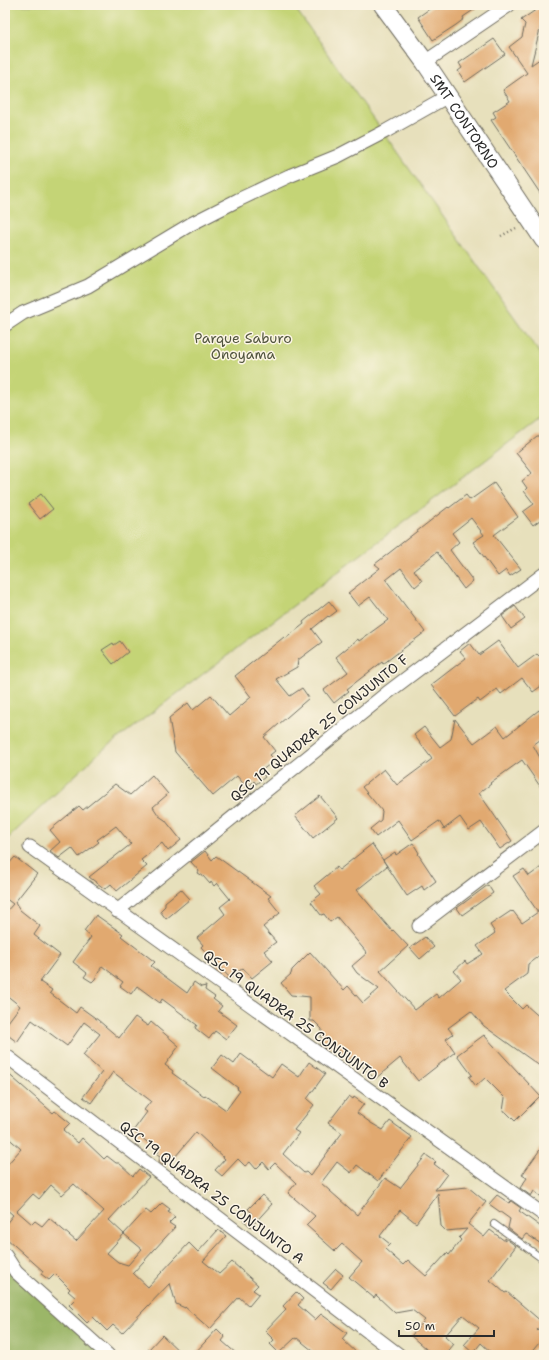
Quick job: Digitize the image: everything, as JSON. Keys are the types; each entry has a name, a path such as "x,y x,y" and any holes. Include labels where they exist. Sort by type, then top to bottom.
{"street":[{"name":"SMT CONTORNO","path":"382,5 426,62 544,240"},
{"path":"426,62 509,5"},
{"path":"5,325 23,313 88,286 191,224 289,176 338,156 448,96"},
{"name":"QSC 19 QUADRA 25 CONJUNTO F","path":"117,911 387,693 544,574"},
{"path":"419,926 544,831"},
{"name":"QSC 19 QUADRA 25 CONJUNTO B","path":"30,847 117,911 544,1215"},
{"name":"QSC 19 QUADRA 25 CONJUNTO A","path":"5,1055 399,1355"},
{"path":"5,1255 16,1272 108,1355"}],"lane":[{"path":"494,1224 544,1260"}],"path":[{"path":"501,236 531,221"}],"green space":[{"name":"Parque Saburo Onoyama","path":"5,5 293,5 544,359 544,416 100,752 5,841"},
{"path":"5,1267 6,1269 105,1355 5,1355"}],"building":[{"path":"435,5 481,5 463,17 464,19 456,25 433,40 418,17"},
{"path":"543,5 544,23 541,25 531,65 544,56 544,199 491,120 496,117 493,112 510,101 503,90 527,73 509,47 522,37 525,24 521,20"},
{"path":"494,39 505,54 465,82 458,71 462,68 459,63"},
{"path":"537,436 544,436 544,517 533,525 523,512 534,504 524,491 527,488 522,481 532,473 516,453"},
{"path":"494,483 518,517 494,535 521,569 510,576 506,570 498,576 473,542 484,535 471,518 452,533 459,542 450,550 473,581 464,589 437,552 414,570 422,581 415,587 401,568 386,580 425,632 347,689 349,691 334,703 324,690 348,672 336,657 358,639 359,641 388,620 370,597 358,606 348,593 380,568 375,564 448,507 449,508 466,495 470,500"},
{"path":"41,494 53,509 40,519 28,504"},
{"path":"329,601 337,611 329,617 328,616 312,629 322,642 298,660 297,667 276,679 290,696 302,688 309,698 264,737 275,751 270,755 275,760 261,771 265,777 256,784 254,781 247,788 237,776 213,796 175,752 169,718 188,703 193,710 211,695 229,716 251,697 235,676 284,637 285,639 304,624 303,622"},
{"path":"515,606 525,619 511,629 502,616"},
{"path":"120,641 128,652 113,664 102,650 113,643 114,645"},
{"path":"498,641 518,668 537,654 539,656 544,653 544,684 533,692 522,678 501,694 497,689 480,702 478,699 455,716 431,685 466,658 460,651 470,643 479,655"},
{"path":"539,710 544,717 544,737 533,745 544,765 544,792 522,760 490,783 491,784 479,793 512,841 500,849 481,822 469,830 460,817 444,829 439,821 412,840 398,820 376,837 370,829 381,820 382,811 362,787 384,769 397,785 432,759 414,735 424,727 440,747 451,739 455,719 474,743 497,726 505,737"},
{"path":"152,775 168,794 153,807 159,816 165,820 181,840 168,851 162,843 141,860 147,866 117,891 111,884 105,889 89,877 131,844 116,826 97,840 99,842 79,857 72,848 59,858 50,851 60,842 50,830 79,806 83,810 115,784 130,795"},
{"path":"320,796 338,818 313,838 295,816"},
{"path":"413,843 419,853 418,854 436,881 424,890 422,886 407,896 383,860 395,852 396,855"},
{"path":"372,844 387,866 357,890 392,931 393,930 408,946 380,971 415,1010 436,994 439,998 461,979 454,971 465,961 467,964 483,954 477,946 495,933 490,925 511,911 513,911 522,923 538,912 513,876 524,869 529,876 544,865 544,952 528,964 527,974 504,991 522,1009 526,1005 544,1021 544,1069 484,1026 471,1011 448,1028 453,1034 446,1039 455,1052 418,1081 400,1058 375,1079 353,1057 348,1061 333,1045 327,1050 320,1045 322,1029 314,1021 310,1021 310,997 291,995 281,983 310,952 344,990 348,986 363,1003 379,989 357,973 352,966 367,953 337,917 330,922 324,914 321,915 311,902 321,894 314,886 337,867 339,870"},
{"path":"205,851 212,860 216,856 271,896 268,898 280,913 263,927 276,942 264,951 273,961 252,978 243,968 230,978 201,947 203,945 197,938 225,914 220,907 230,899 217,883 214,886 211,882 210,884 198,873 199,871 191,862"},
{"path":"15,857 37,874 15,902 20,910 40,926 34,935 60,955 40,982 52,990 50,993 76,1013 80,1007 119,1038 135,1017 148,1026 151,1022 179,1046 165,1065 173,1071 172,1073 204,1096 205,1095 226,1110 240,1091 212,1068 222,1055 234,1064 241,1054 272,1077 281,1064 299,1077 309,1062 325,1074 307,1099 314,1105 294,1130 299,1133 283,1154 304,1173 306,1172 310,1176 342,1133 328,1123 349,1096 353,1099 354,1097 364,1104 357,1113 371,1123 383,1130 390,1121 412,1137 378,1181 357,1165 351,1173 337,1162 321,1183 357,1215 385,1178 400,1188 426,1155 436,1162 434,1164 447,1174 435,1190 468,1187 486,1202 468,1224 484,1237 490,1230 505,1241 505,1238 516,1246 490,1280 505,1293 507,1292 543,1323 537,1330 544,1337 529,1355 494,1355 481,1343 473,1353 464,1345 479,1328 463,1315 445,1336 454,1344 445,1355 433,1355 411,1336 425,1320 412,1310 395,1313 376,1295 374,1298 349,1277 362,1262 342,1244 335,1251 306,1225 315,1216 288,1193 296,1183 275,1163 269,1169 263,1162 256,1169 250,1162 245,1166 238,1159 222,1176 215,1170 225,1159 196,1132 175,1157 171,1154 163,1165 159,1162 160,1156 157,1154 159,1151 133,1131 147,1112 144,1110 151,1101 113,1072 91,1103 83,1097 102,1072 83,1055 100,1034 84,1022 67,1046 32,1020 17,1042 5,1033 5,1026 20,1006 5,994 5,913 13,904 5,898 5,868","holes":["438,1193 441,1226 446,1231 467,1229 459,1238 461,1240 449,1255 447,1253 426,1276 408,1260 403,1265 385,1249 390,1244 380,1236 400,1210 416,1223"]},
{"path":"488,885 493,893 462,915 457,908"},
{"path":"181,889 190,899 166,919 160,911 165,906 165,902"},
{"path":"96,915 123,934 121,936 155,962 151,966 187,993 194,982 201,987 206,986 205,990 215,997 213,999 222,1006 218,1011 237,1025 226,1039 215,1031 209,1039 195,1028 197,1025 162,999 160,1003 137,986 131,994 120,986 123,982 102,966 92,982 84,977 87,973 73,962 91,937 84,931"},
{"path":"425,937 434,947 420,959 410,948"},
{"path":"484,1035 540,1096 515,1121 503,1111 505,1098 485,1078 476,1086 469,1077 472,1075 457,1055"},
{"path":"5,1071 53,1113 55,1111 70,1123 63,1130 78,1143 82,1138 104,1159 107,1156 116,1163 119,1163 133,1176 139,1169 149,1177 109,1220 124,1234 146,1210 151,1214 162,1203 170,1209 168,1212 175,1217 169,1223 175,1227 133,1273 148,1287 189,1243 198,1252 218,1230 226,1236 203,1261 219,1274 232,1262 258,1285 253,1290 259,1294 249,1306 239,1297 210,1329 185,1307 176,1304 170,1283 122,1333 113,1325 107,1331 93,1317 87,1323 69,1305 76,1298 68,1291 70,1289 55,1274 49,1280 41,1274 43,1271 5,1237 5,1225 13,1215 5,1208 5,1167 21,1149 5,1135","holes":["74,1184 104,1211 76,1241 49,1218 42,1226 35,1221 32,1224 17,1211 33,1194 39,1199 51,1185 62,1195","124,1234 142,1249 128,1265 118,1262 107,1253"]},
{"path":"544,1144 544,1199 534,1191 531,1196 520,1188 527,1178 522,1175"},
{"path":"262,1195 272,1204 251,1227 244,1221 252,1213 248,1209"},
{"path":"497,1195 509,1203 511,1201 521,1208 519,1211 544,1229 544,1246 526,1234 522,1239 508,1228 510,1219 489,1204"},
{"path":"336,1269 343,1275 331,1289 323,1283"},
{"path":"296,1292 303,1299 298,1305 315,1320 321,1314 347,1333 342,1339 359,1355 318,1355 297,1338 295,1338 279,1353 270,1344 274,1340 265,1331 286,1309 283,1306"},
{"path":"217,1329 225,1337 222,1341 238,1355 193,1355"},
{"path":"162,1335 183,1355 153,1355 148,1350"}]}
